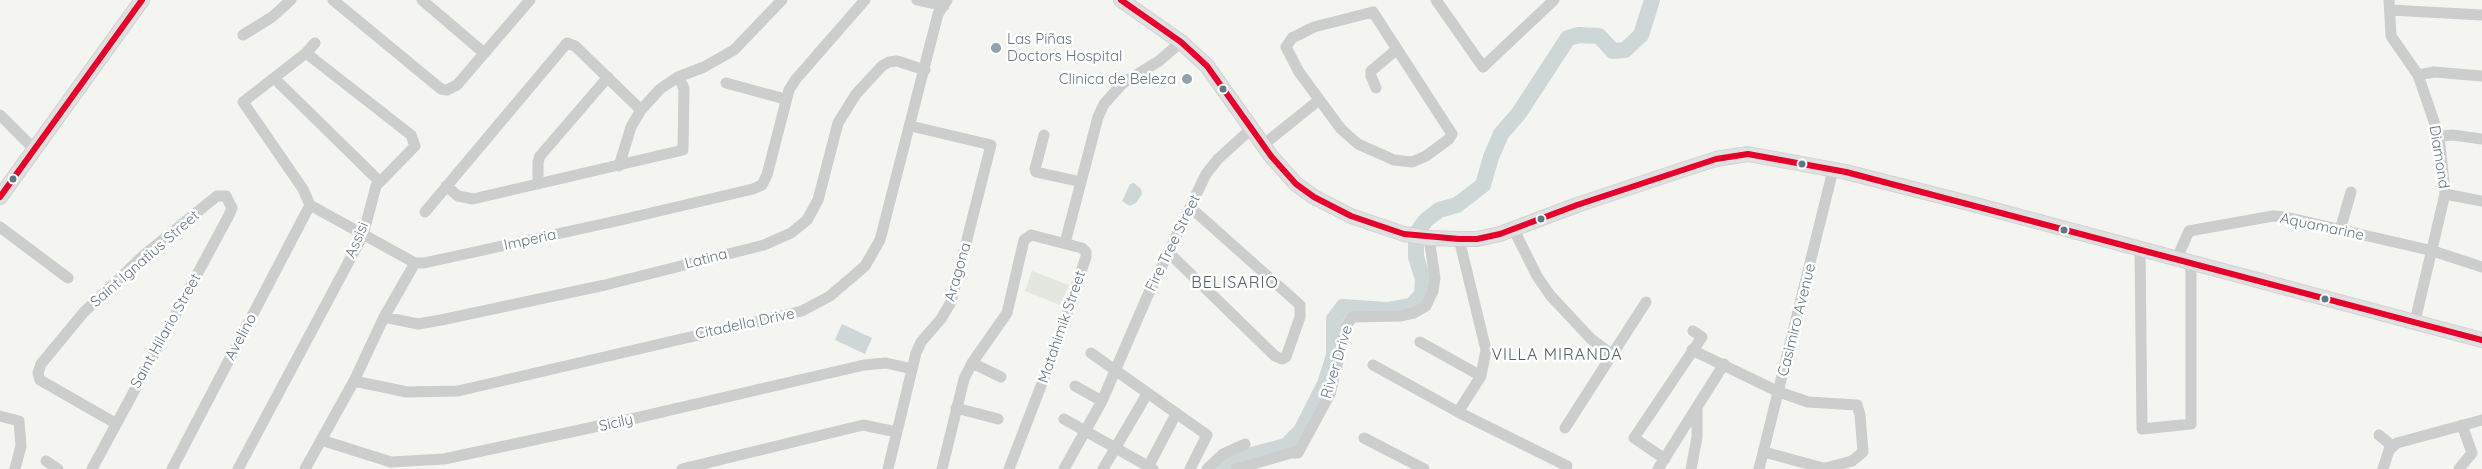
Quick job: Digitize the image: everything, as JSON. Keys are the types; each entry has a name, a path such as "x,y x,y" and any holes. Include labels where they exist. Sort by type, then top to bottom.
{"main road":[{"path":"0,196 142,0"},
{"path":"1121,0 1181,42 1206,66 1263,145 1296,184 1314,197 1351,216 1406,234 1427,238 1477,239 1682,170 1729,156 1748,154 1833,170 1967,202 2482,340"}],"street":[{"path":"243,35 272,17 291,0"},
{"path":"333,0 443,90 457,85 524,2"},
{"path":"422,0 484,53"},
{"path":"619,166 631,128 641,110 660,89 678,77 704,68 734,50 782,0"},
{"name":"Imperia","path":"415,263 621,220 753,189 762,184 767,175 785,99 796,79 865,0"},
{"path":"918,0 940,5"},
{"path":"1436,0 1483,67 1554,0"},
{"name":"Citadella Drive","path":"354,381 407,392 458,390 802,311 830,296 865,266 880,240 911,126 940,5"},
{"path":"2390,5 2482,15"},
{"name":"Diamond","path":"2390,5 2391,36 2418,75 2438,136 2445,194 2415,321"},
{"path":"1373,12 1396,50 1452,134 1449,139 1412,162 1394,160 1358,144 1340,129 1291,59 1286,47 1292,38 1314,27 1373,12"},
{"path":"1065,243 1098,117 1108,98 1123,83 1159,61 1181,42"},
{"path":"305,469 354,381 384,317 415,263 310,205 303,189 243,102 316,43"},
{"path":"425,212 567,43 575,46 641,110"},
{"path":"1376,88 1371,71 1396,50"},
{"name":"Assisi","path":"238,469 362,235 379,181 415,146 413,137 306,53"},
{"name":"Latina","path":"384,317 418,324 441,320 605,285 773,241 791,233 808,220 822,189 838,122 856,94 882,66 889,62 897,62 925,70"},
{"path":"2418,75 2434,72 2482,76"},
{"path":"538,184 538,162 540,156 608,76"},
{"path":"446,186 458,196 474,199 683,150 684,88 678,77"},
{"path":"274,78 379,181"},
{"path":"726,83 785,99"},
{"path":"1263,145 1319,100"},
{"path":"0,115 34,149"},
{"name":"Aragona","path":"888,469 912,369 921,342 942,319 951,302 991,145 911,126"},
{"name":"Fire Tree Street","path":"1064,469 1102,401 1168,252 1212,166 1251,129"},
{"path":"1044,134 1035,169 1036,172 1081,182"},
{"path":"2438,136 2453,135 2482,139"},
{"name":"Casimiro Avenue","path":"1760,469 1833,170"},
{"path":"2340,230 2351,192"},
{"path":"2445,194 2482,201"},
{"name":"Saint Hilario Street","path":"92,469 228,217 232,208 222,195"},
{"name":"Saint Ignatius Street","path":"116,423 40,380 38,373 41,364 84,312 144,255 222,195"},
{"name":"Avelino","path":"172,469 310,205"},
{"path":"1168,252 1275,356 1282,359 1288,354 1300,317 1300,305 1190,207"},
{"name":"Aquamarine","path":"2176,258 2189,231 2273,216 2286,217 2432,251 2482,267"},
{"path":"0,227 68,278"},
{"path":"1513,228 1537,276 1550,295 1591,339 1611,354"},
{"name":"Matahimik Street","path":"942,469 964,379 972,363 1007,313 1026,237 1031,235 1082,248 1086,252 1084,263 1028,422 1008,469"},
{"name":"River Drive","path":"1236,469 1291,453 1298,453 1330,394 1344,334 1352,317 1400,316 1414,313 1426,306 1433,291 1435,278 1427,238"},
{"path":"1458,412 1480,376 1486,350 1459,240"},
{"path":"2140,248 2142,429 2191,424 2191,262"},
{"path":"1565,428 1646,302"},
{"path":"1693,331 1702,337 1634,438 1661,464 1724,364"},
{"path":"1420,342 1480,376"},
{"path":"1692,350 1779,392 1808,402 1853,404 1859,408 1863,452 1852,461 1826,469 1806,466 1764,452"},
{"path":"1091,353 1115,372 1207,435 1190,469"},
{"name":"Sicily","path":"321,440 390,465 424,462 473,455 864,365 886,363 912,369"},
{"path":"972,363 1001,377"},
{"path":"1373,365 1458,412 1567,466"},
{"path":"1075,386 1102,401"},
{"path":"1103,469 1147,394"},
{"path":"956,408 998,419"},
{"path":"1691,469 1697,437 1697,409"},
{"path":"1064,419 1150,468 1176,414"},
{"path":"0,416 19,421 21,446 15,469"},
{"path":"2392,446 2482,420"},
{"path":"682,469 863,425 897,432"},
{"path":"2459,469 2472,452 2462,425"},
{"path":"2379,434 2392,446"},
{"path":"1364,438 1424,469"},
{"path":"1207,469 1223,454 1246,444"},
{"path":"2383,469 2392,446"},
{"path":"46,461 58,469"}],"shaded area":[{"path":"1134,183 1141,189 1142,194 1136,203 1130,206 1122,201 1130,184"},
{"path":"1032,271 1069,285 1060,305 1025,291"},
{"path":"842,324 872,338 865,354 835,340"}],"waterway":[{"path":"1221,469 1224,465 1240,458 1286,446 1301,431 1325,384 1334,355 1334,319 1343,307 1388,310 1411,306 1422,295 1423,279 1416,257 1418,231 1426,220 1439,210 1457,205 1483,185 1491,157 1501,134 1519,113 1568,38 1579,35 1599,36 1613,51 1625,50 1641,35 1652,0"}],"transit line":[{"path":"0,197 142,0"},
{"path":"1121,0 1181,42 1207,66 1271,156 1296,184 1314,197 1351,216 1404,234 1459,239 1477,239 1500,234 1577,205 1716,159 1748,154 1846,172 2482,340"}],"place":[{"name":"Las Piñas Doctors Hospital","path":"996,48"},
{"name":"Clinica de Beleza","path":"1187,79"}],"district":[{"name":"BELISARIO","path":"1235,283"},
{"name":"VILLA MIRANDA","path":"1557,355"}]}
